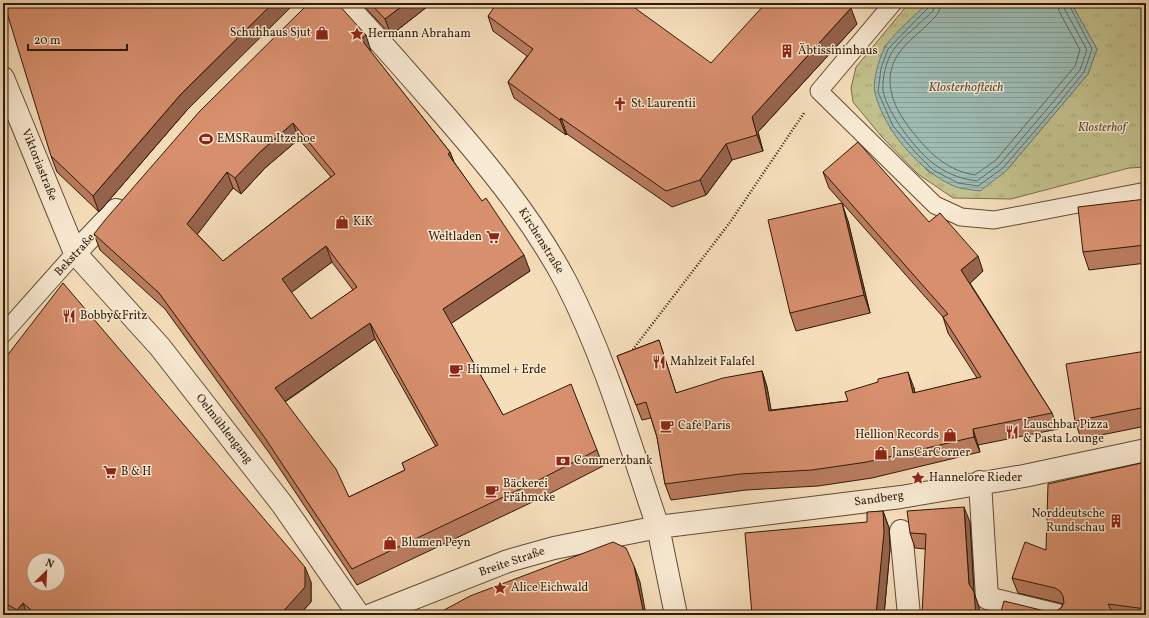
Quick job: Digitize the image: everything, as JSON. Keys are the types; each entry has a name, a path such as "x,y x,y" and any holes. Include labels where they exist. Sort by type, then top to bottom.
{"street":[{"name":"Kirchenstraße","path":"344,3 478,153 533,226 566,282 588,328 609,382 658,527 676,615"},
{"name":"Viktoriastraße","path":"3,78 75,253"},
{"name":"Bekstraße","path":"75,253 103,226 129,196"},
{"name":"Oelmühlengang","path":"75,253 160,347 282,504 359,615"},
{"name":"Sandberg","path":"658,527 901,496 1024,476 1146,450"},
{"path":"980,482 987,598 1057,615"},
{"name":"Breite Straße","path":"371,615 508,562 554,548 658,527"},
{"path":"901,530 909,615"}],"lane":[{"path":"893,3 820,91 935,205 961,217 994,220 1146,191"},
{"name":"Bekstraße","path":"3,334 75,253"}],"path":[{"path":"609,382 731,221 783,142 820,91"}],"green space":[{"name":"Klosterhof","path":"909,3 928,3 884,47 890,128 912,155 930,173 1006,171 1088,74 1097,49 1071,3 1146,3 1146,167 1129,168 1011,199 953,198 918,174 881,136 853,102 851,88 856,67"}],"water":[{"name":"Klosterhofteich","path":"928,3 1071,3 1097,49 1088,74 1006,171 980,191 956,187 929,171 917,160 905,148 886,121 875,93 874,83 876,71 882,53 891,39"}],"building":[{"path":"4,3 273,3 181,94 93,196 51,156"},
{"path":"309,3 337,3 366,35 361,39 450,152 448,154 482,201 486,198 524,255 443,309 503,415 571,384 597,450 535,482 352,569 265,438 159,293 94,234 199,112","holes":["293,123 335,174 223,261 187,224 227,172 235,178 260,152","326,246 357,287 311,319 282,279","370,323 438,445 402,463 405,470 349,497 336,469 275,388"]},
{"path":"370,3 406,3 385,19"},
{"name":"St. Laurentii","path":"497,3 628,3 711,63 766,3 845,3 851,8 752,117 757,135 726,144 700,180 666,191 561,118 560,120 508,82 533,49 488,16"},
{"path":"858,142 929,222 940,213 978,256 961,270 1052,413 973,429 974,437 867,462 812,470 740,474 665,484 657,437 646,402 636,405 617,356 659,340 676,393 723,378 762,371 769,411 848,401 845,392 878,382 878,379 908,372 913,393 981,377 943,317 948,314 823,172"},
{"path":"1146,199 1146,245 1083,252 1078,207"},
{"path":"842,203 864,295 790,313 768,220"},
{"name":"B & H","path":"63,283 305,567 305,587 280,615 51,615 49,613 47,615 37,615 23,603 17,610 3,602 3,361"},
{"path":"1146,351 1146,407 1075,421 1066,364"},
{"path":"1146,462 1146,609 1108,604 1114,615 1000,615 1004,601 1049,612 1055,612 1061,608 1064,603 1063,596 1060,591 1055,588 1012,578 1025,542 1046,550 1048,484"},
{"path":"964,507 969,584 974,592 976,615 922,615 926,534 910,533 907,511"},
{"path":"883,511 884,532 876,615 821,615 821,613 798,615 752,615 745,533 867,522 867,512"},
{"path":"613,542 626,548 634,566 644,615 435,615 470,596"}],"place":[{"name":"Schuhhaus Sjut","path":"322,33"},
{"name":"Hermann Abraham","path":"357,34"},
{"name":"Äbtissininhaus","path":"787,51"},
{"name":"St. Laurentii","path":"620,104"},
{"name":"EMSRaum Itzehoe","path":"206,139"},
{"name":"KiK","path":"342,222"},
{"name":"Weltladen","path":"493,237"},
{"name":"Bobby&Fritz","path":"69,316"},
{"name":"Mahlzeit Falafel","path":"659,362"},
{"name":"Himmel + Erde","path":"456,370"},
{"name":"Café Paris","path":"667,426"},
{"name":"Lauschbar Pizza & Pasta Lounge","path":"1012,432"},
{"name":"Hellion Records","path":"950,435"},
{"name":"JansCarCorner","path":"881,453"},
{"name":"Commerzbank","path":"563,461"},
{"name":"B & H","path":"110,472"},
{"name":"Hannelore Rieder","path":"918,478"},
{"name":"Bäckerei Frähmcke","path":"492,491"},
{"name":"Norddeutsche Rundschau","path":"1116,521"},
{"name":"Blumen Peyn","path":"390,543"},
{"name":"Alice Eichwald","path":"500,588"}]}
